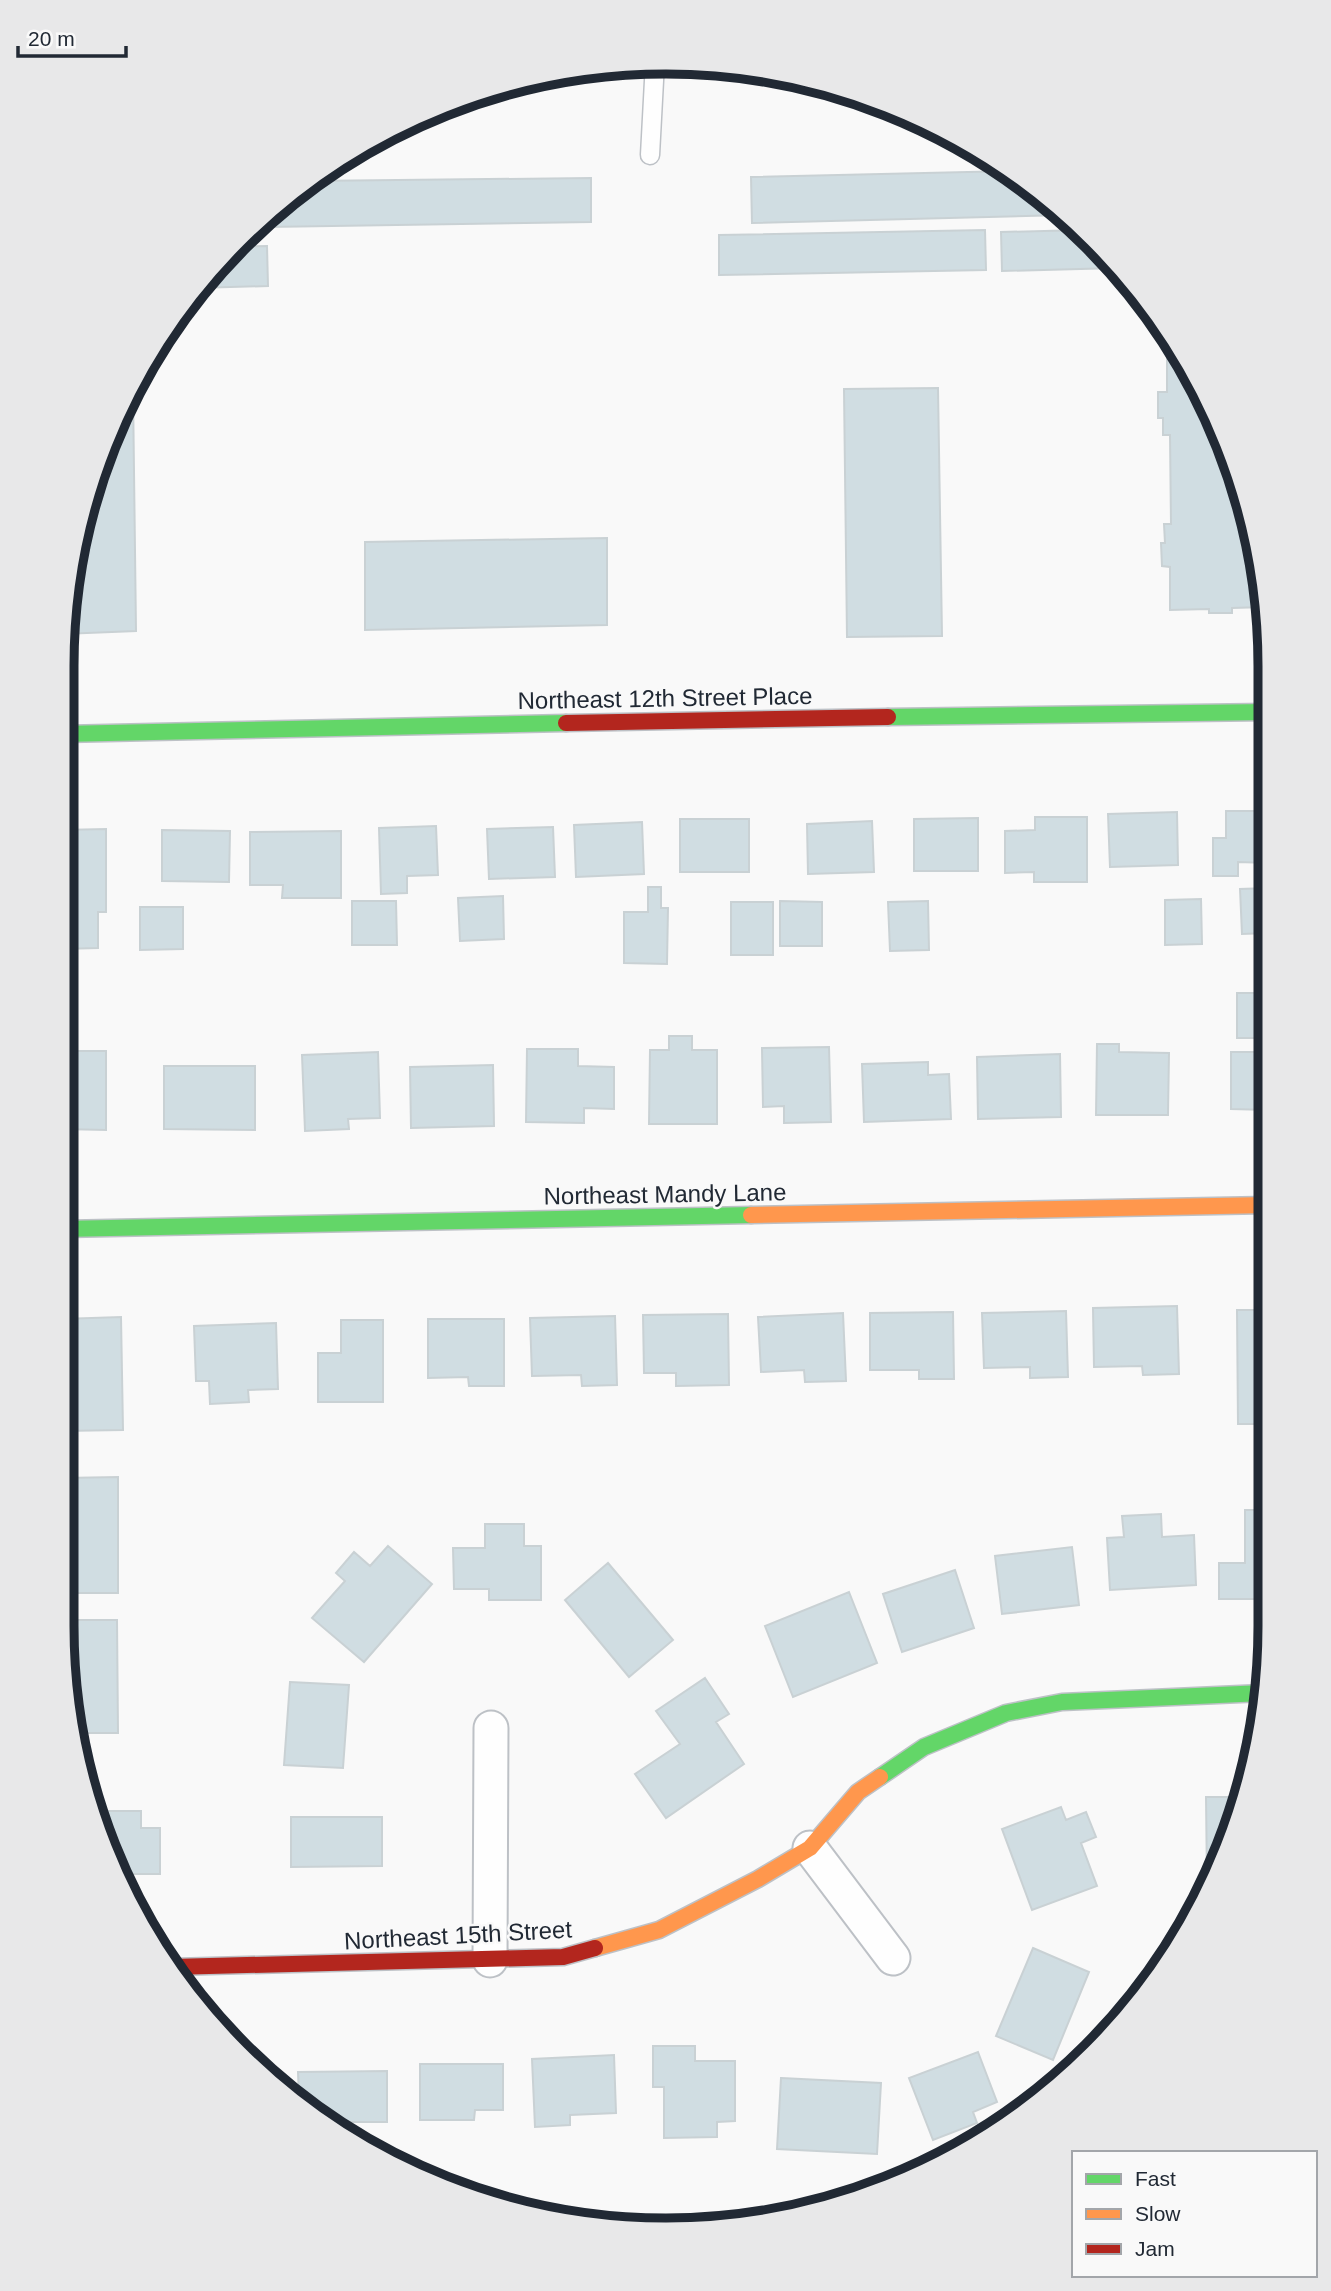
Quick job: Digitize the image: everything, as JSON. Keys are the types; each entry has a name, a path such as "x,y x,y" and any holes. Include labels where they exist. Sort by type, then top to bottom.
{"street":[{"name":"Northeast 12th Street Place","path":"74,734 714,719 1258,712"},
{"name":"Northeast Mandy Lane","path":"74,1229 1258,1205"},
{"name":"Northeast 15th Street","path":"182,1967 563,1957 659,1930 758,1879 810,1848 858,1792 924,1747 1006,1713 1062,1702 1253,1693"},
{"path":"490,1960 491,1728"},
{"path":"810,1848 893,1958"}],"lane":[{"path":"650,155 654,74"}],"building":[{"path":"992,171 1050,215 752,223 751,177"},
{"path":"591,178 591,222 268,227 326,181"},
{"path":"985,230 986,270 719,275 719,235"},
{"path":"1067,230 1105,268 1002,271 1001,232"},
{"path":"267,246 268,286 210,288 220,275 247,247"},
{"path":"1167,352 1196,404 1226,475 1246,550 1254,607 1232,608 1232,613 1209,613 1209,609 1170,610 1170,567 1162,566 1161,543 1165,543 1164,524 1171,524 1170,435 1163,435 1163,418 1158,418 1158,392 1167,392"},
{"path":"938,388 942,636 847,637 844,389"},
{"path":"133,408 136,631 75,634 79,588 94,512 105,475"},
{"path":"607,538 607,625 365,630 365,542"},
{"path":"1226,811 1258,811 1258,863 1238,862 1238,876 1213,876 1213,838 1226,838"},
{"path":"1177,812 1178,865 1110,867 1108,814"},
{"path":"1035,817 1087,817 1087,882 1034,882 1034,872 1005,873 1005,831 1035,830"},
{"path":"978,818 978,871 914,871 914,819"},
{"path":"680,819 749,819 749,872 680,872"},
{"path":"872,821 874,872 808,874 807,824"},
{"path":"642,822 644,874 576,877 574,825"},
{"path":"436,826 438,875 407,876 407,893 381,894 379,828"},
{"path":"553,827 555,877 489,879 487,829"},
{"path":"106,829 106,912 98,912 98,948 74,949 74,830"},
{"path":"162,830 230,831 229,882 162,881"},
{"path":"341,831 341,898 282,898 283,885 250,885 250,832"},
{"path":"648,887 661,887 661,908 668,908 667,964 624,963 624,912 648,912"},
{"path":"1258,888 1258,933 1242,934 1240,889"},
{"path":"503,896 504,939 460,941 458,898"},
{"path":"1201,899 1202,944 1165,945 1165,900"},
{"path":"352,901 396,901 397,945 352,945"},
{"path":"780,901 822,902 822,946 780,946"},
{"path":"928,901 929,950 890,951 888,902"},
{"path":"731,902 773,902 773,955 731,955"},
{"path":"140,907 183,907 183,949 140,950"},
{"path":"1237,993 1258,993 1258,1038 1237,1038"},
{"path":"669,1036 692,1036 692,1050 717,1050 717,1124 649,1124 650,1050 669,1050"},
{"path":"1097,1044 1119,1044 1119,1052 1169,1053 1168,1115 1096,1115"},
{"path":"829,1047 831,1122 784,1123 784,1106 763,1107 762,1048"},
{"path":"527,1049 578,1049 578,1066 614,1067 614,1109 584,1108 584,1123 526,1122"},
{"path":"74,1051 106,1051 106,1130 74,1129"},
{"path":"378,1052 380,1118 348,1119 349,1129 305,1131 302,1055"},
{"path":"1231,1052 1258,1052 1258,1110 1231,1109"},
{"path":"1060,1054 1061,1117 978,1119 977,1057"},
{"path":"928,1062 928,1075 949,1074 951,1119 864,1122 862,1064"},
{"path":"493,1065 494,1126 411,1128 410,1067"},
{"path":"164,1066 255,1066 255,1130 164,1129"},
{"path":"1177,1306 1179,1374 1143,1375 1142,1366 1094,1367 1093,1308"},
{"path":"1237,1310 1258,1310 1258,1424 1238,1424"},
{"path":"1066,1311 1068,1377 1030,1378 1030,1367 984,1368 982,1313"},
{"path":"953,1312 954,1379 919,1379 919,1370 870,1370 870,1313"},
{"path":"843,1313 846,1381 805,1382 804,1370 761,1372 758,1317"},
{"path":"728,1314 729,1385 676,1386 676,1373 644,1373 643,1315"},
{"path":"615,1316 617,1385 582,1386 581,1375 532,1376 530,1318"},
{"path":"121,1317 123,1430 74,1431 74,1319"},
{"path":"428,1319 504,1319 504,1386 469,1386 468,1377 428,1378"},
{"path":"341,1320 383,1320 383,1402 318,1402 318,1353 341,1353"},
{"path":"276,1323 278,1389 248,1390 249,1402 210,1404 209,1381 196,1381 194,1326"},
{"path":"118,1477 118,1593 74,1593 74,1478"},
{"path":"1245,1510 1258,1510 1258,1599 1219,1599 1219,1563 1245,1563"},
{"path":"1161,1514 1162,1537 1194,1535 1196,1585 1110,1590 1107,1538 1124,1537 1122,1516"},
{"path":"485,1524 524,1524 524,1546 541,1546 541,1600 489,1600 489,1589 454,1589 453,1548 485,1548"},
{"path":"388,1546 432,1584 364,1662 312,1618 345,1581 336,1573 354,1552 370,1566"},
{"path":"1072,1547 1079,1605 1002,1614 995,1556"},
{"path":"608,1563 673,1640 629,1677 565,1600"},
{"path":"955,1570 974,1628 902,1652 883,1594"},
{"path":"849,1592 877,1663 793,1697 765,1626"},
{"path":"74,1620 117,1620 118,1733 84,1733 75,1664"},
{"path":"705,1678 729,1714 716,1722 744,1764 666,1818 635,1774 680,1744 656,1711"},
{"path":"290,1682 349,1685 343,1768 284,1765"},
{"path":"1206,1797 1232,1797 1226,1816 1207,1863"},
{"path":"1061,1807 1066,1820 1086,1812 1096,1837 1081,1843 1097,1886 1032,1910 1002,1829"},
{"path":"104,1811 141,1811 141,1828 160,1828 160,1874 129,1874"},
{"path":"291,1817 382,1817 382,1866 291,1867"},
{"path":"1033,1948 1089,1972 1053,2060 996,2036"},
{"path":"653,2046 695,2046 695,2061 735,2061 735,2121 717,2122 717,2137 664,2138 664,2087 653,2087"},
{"path":"978,2052 997,2102 973,2112 977,2123 933,2140 909,2078"},
{"path":"614,2055 616,2113 570,2115 570,2125 535,2127 532,2059"},
{"path":"420,2064 503,2064 503,2110 475,2110 474,2120 420,2120"},
{"path":"387,2071 387,2122 343,2122 299,2090 298,2072"},
{"path":"781,2078 881,2083 877,2154 777,2149"}],"traffic: fast":[{"path":"888,717 1258,712"},
{"path":"74,734 566,723"},
{"path":"74,1229 751,1215"},
{"path":"880,1777 924,1747 1006,1713 1062,1702 1253,1693"}],"traffic: slow":[{"path":"751,1215 1258,1205"},
{"path":"595,1948 659,1930 758,1879 810,1848 858,1792 880,1777"}],"traffic: jam":[{"path":"566,723 888,717"},
{"path":"182,1967 563,1957 595,1948"}]}
